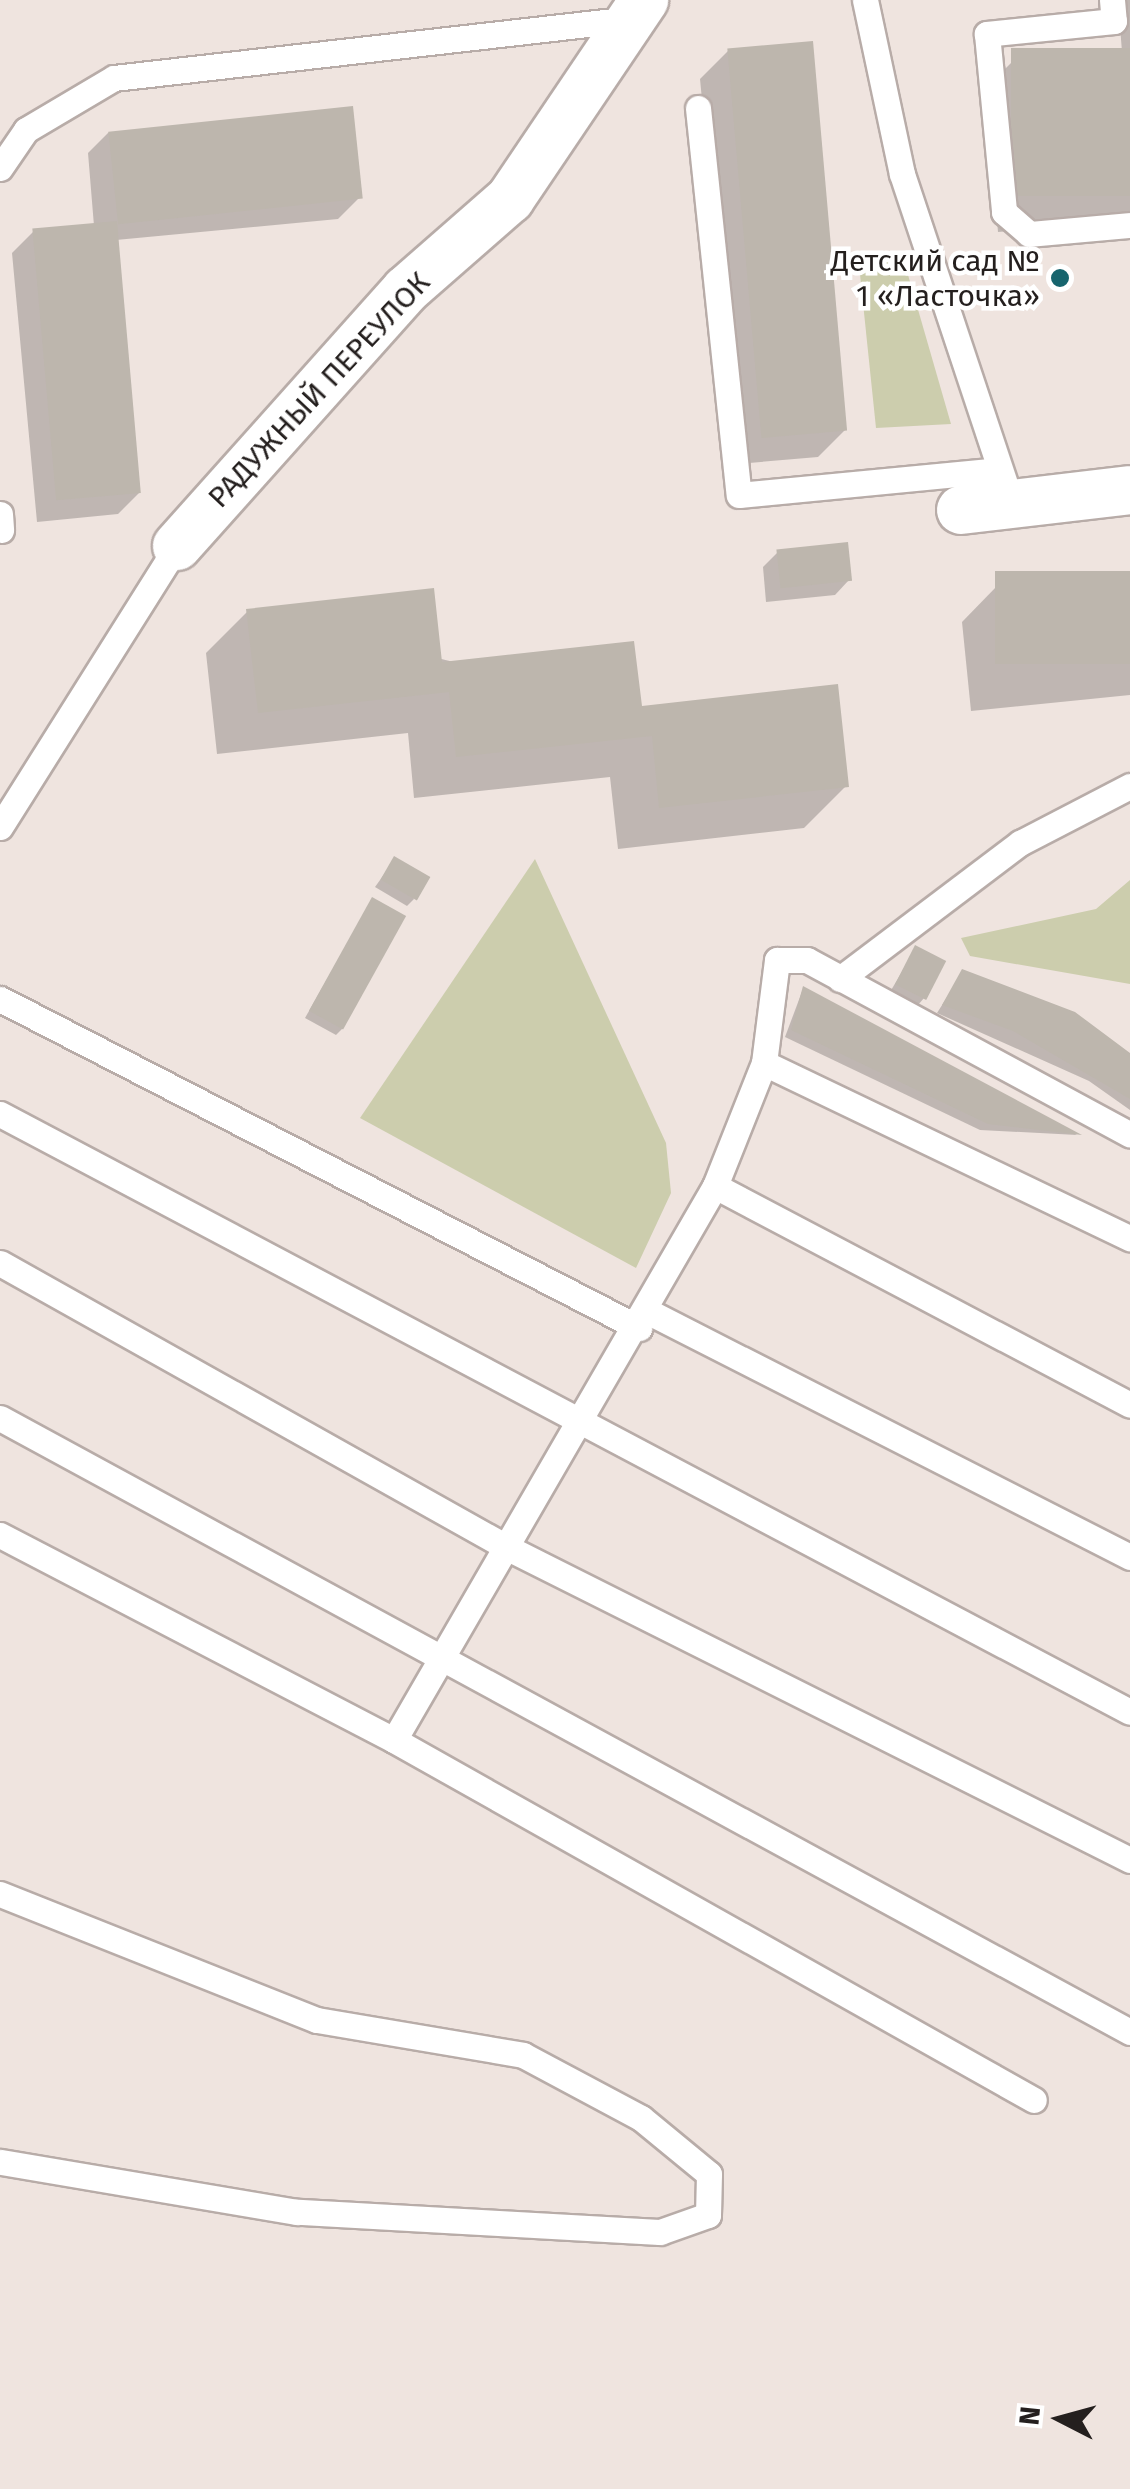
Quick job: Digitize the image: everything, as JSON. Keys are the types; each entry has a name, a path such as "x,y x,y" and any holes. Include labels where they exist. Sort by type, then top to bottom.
{"street":[{"name":"РАДУЖНЫЙ ПЕРЕУЛОК","path":"177,546 406,290 510,199 638,10"},
{"path":"961,510 1006,487 1130,490"}],"lane":[{"path":"698,108 739,495 1006,487 902,174 865,0"},
{"path":"1112,0 1114,21 988,34 1004,212 1029,234 1130,225"},
{"path":"0,168 26,130 114,78 638,10"},
{"path":"0,128 26,130"},
{"path":"0,827 177,546"},
{"path":"840,979 1020,843 1130,786"},
{"path":"394,1740 644,1320 715,1186 764,1062 777,960 807,960 1130,1135"},
{"path":"0,999 1130,1557"},
{"path":"764,1062 1130,1238"},
{"path":"0,1114 1130,1712"},
{"path":"715,1186 1130,1405"},
{"path":"0,1263 508,1548 1130,1860"},
{"path":"0,1418 1130,2032"},
{"path":"0,1535 394,1740 1034,2100"},
{"path":"0,1894 318,2020 523,2055 641,2118 709,2174 708,2215 660,2232 297,2212 0,2162"}],"green space":[{"path":"902,254 951,424 876,428 858,255"},
{"path":"535,859 666,1143 671,1193 636,1268 360,1118"},
{"path":"1130,880 1130,984 970,956 961,938 1096,909"}],"building":[{"path":"813,41 847,431 761,438 727,48"},
{"path":"1011,48 1130,48 1130,196 1011,196"},
{"path":"353,106 363,198 118,224 108,132"},
{"path":"117,221 141,493 56,500 32,228"},
{"path":"848,542 852,581 780,588 776,550"},
{"path":"995,571 1130,571 1130,664 995,664"},
{"path":"434,588 442,662 634,641 642,706 838,684 849,787 659,808 652,736 456,757 449,692 258,713 246,609"},
{"path":"394,856 430,877 417,900 380,879"},
{"path":"372,897 406,916 343,1030 309,1011"},
{"path":"915,945 946,961 926,1000 895,984"},
{"path":"962,969 1075,1012 1130,1053 1130,1099 1013,1031 942,1005"},
{"path":"803,986 1082,1135 988,1124 791,1030"}],"place":[{"name":"Детский сад № 1 «Ласточка»","path":"1060,278"}]}
